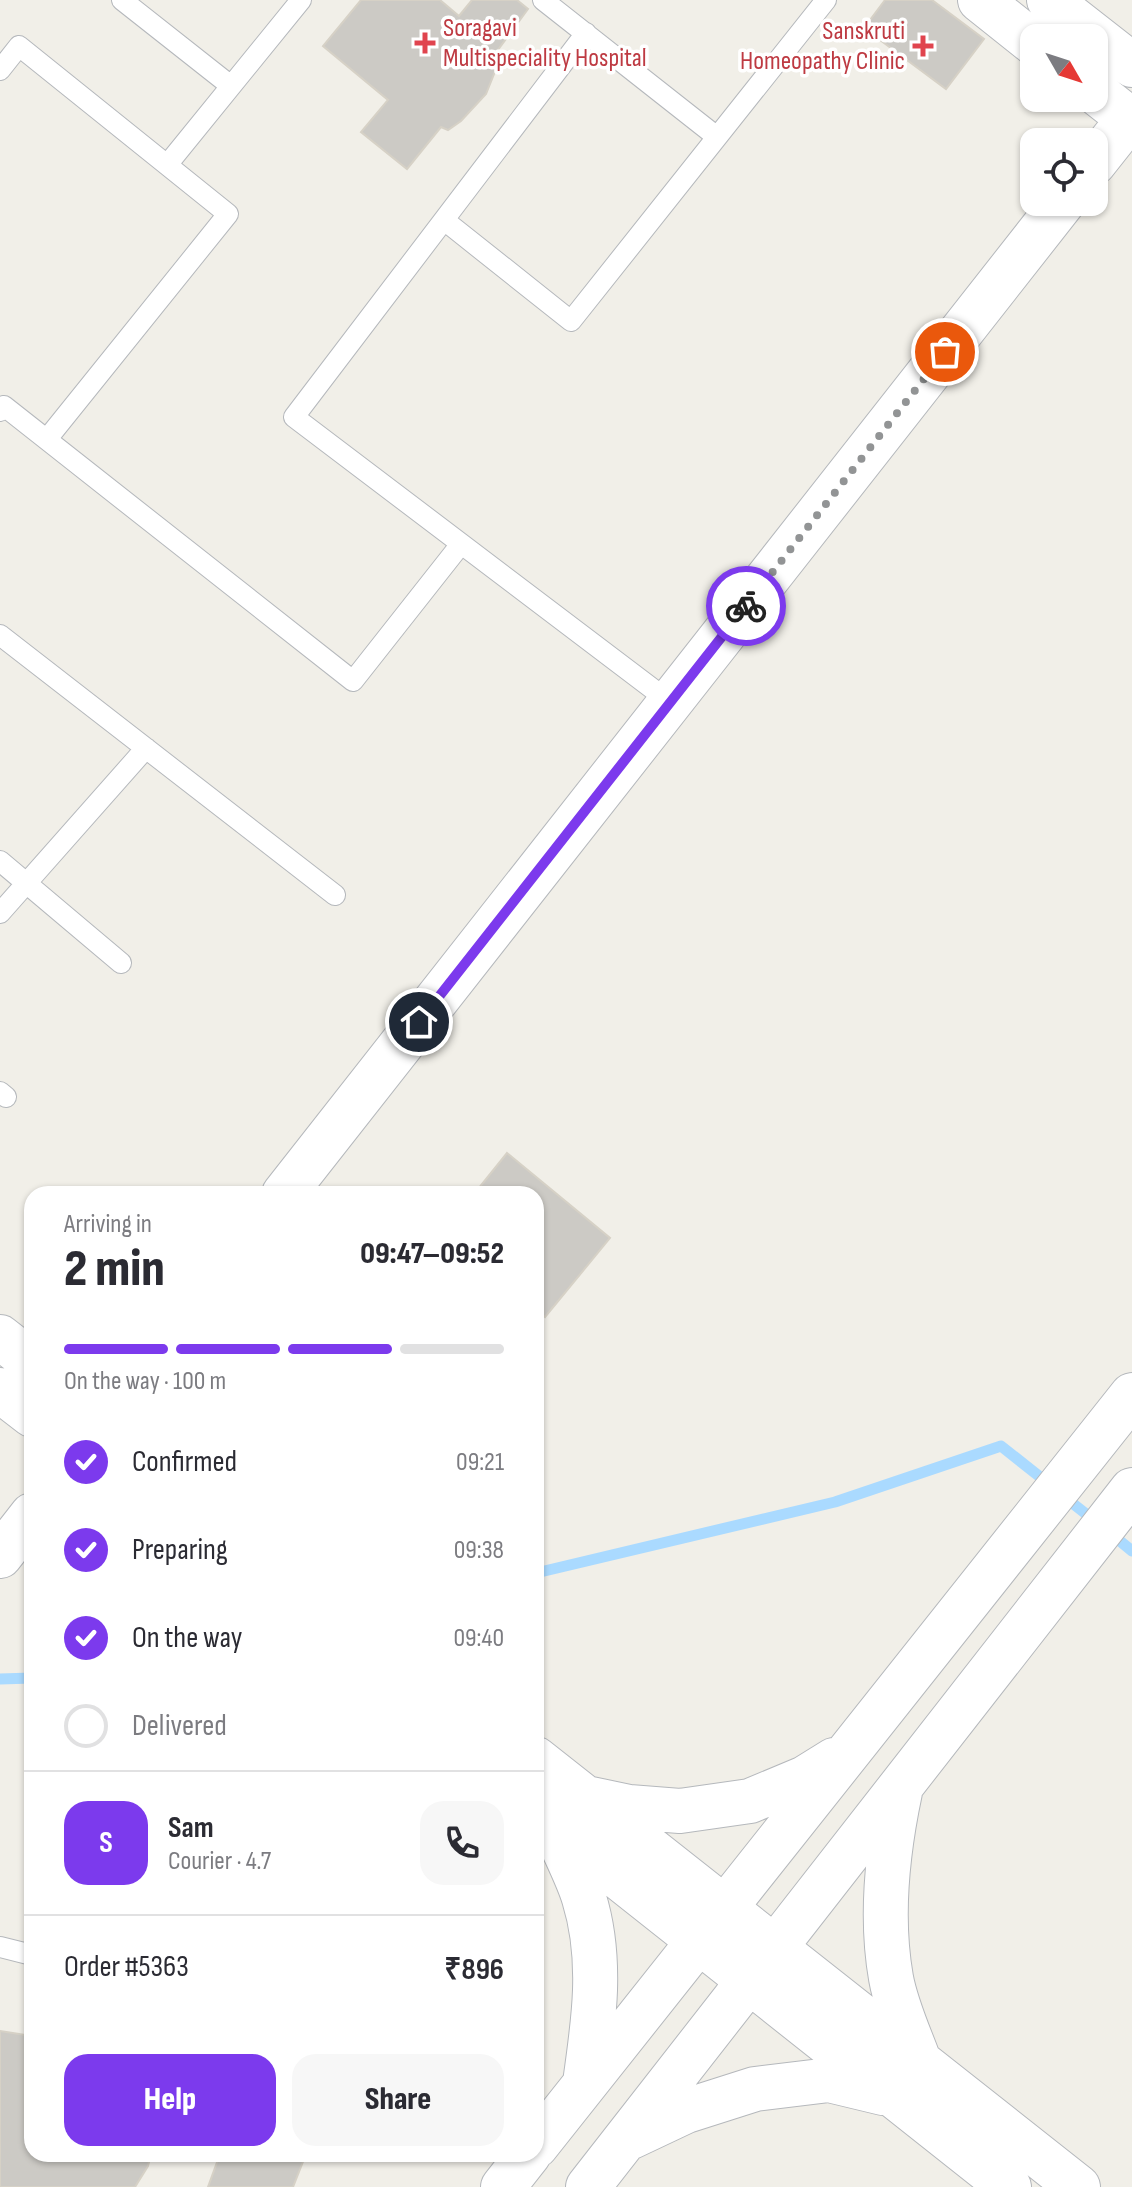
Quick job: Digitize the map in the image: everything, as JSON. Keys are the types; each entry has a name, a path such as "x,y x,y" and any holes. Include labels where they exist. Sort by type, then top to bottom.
{"street":[{"path":"980,0 1020,32"},
{"path":"1049,0 1132,65"},
{"path":"1108,101 1131,118 1108,146"},
{"path":"290,1186 1052,216"},
{"path":"0,1337 24,1356"},
{"path":"0,1390 24,1409"},
{"path":"544,2136 1132,1395"},
{"path":"588,2187 1132,1490"},
{"path":"0,1556 24,1525"},
{"path":"558,1812 629,1807 680,1811 750,1801 805,1778 851,1750"},
{"path":"544,1778 558,1812 584,1897 595,1947 595,2013 585,2083"},
{"path":"901,1786 890,1841 885,1924 891,1980 902,2016 907,2079 1009,2187"},
{"path":"558,1812 712,1924 907,2079 1078,2187"},
{"path":"624,2141 686,2111 755,2089 829,2080 907,2079"},
{"path":"503,2187 523,2162"}],"lane":[{"path":"122,0 231,86"},
{"path":"167,165 301,0"},
{"path":"543,0 717,137"},
{"path":"444,220 571,321 826,0"},
{"path":"586,33 294,417 670,702"},
{"path":"0,70 19,46 228,214 47,439"},
{"path":"0,411 4,406 353,681 461,544"},
{"path":"0,635 335,895"},
{"path":"0,913 146,748"},
{"path":"0,861 121,963"},
{"path":"0,1947 24,1953"}],"building":[{"path":"361,0 440,0 459,16 472,0 517,0 528,9 492,58 498,64 486,94 461,121 448,130 441,127 407,169 361,132 388,100 323,46"},
{"path":"885,0 932,0 984,39 946,89 864,28"},
{"path":"507,1153 610,1238 545,1317 544,1186 480,1186"},
{"path":"0,2031 24,2035 24,2162 149,2162 135,2187 0,2187"},
{"path":"217,2162 303,2162 293,2187 208,2187"}],"waterway":[{"path":"544,1571 835,1502 1001,1446 1049,1484"},
{"path":"1062,1495 1095,1521"},
{"path":"1109,1532 1132,1551"},
{"path":"0,1679 24,1678"}],"way so far":[{"path":"746,606 945,352"}],"place":[{"name":"Soragavi Multispeciality Hospital","path":"425,43"},
{"name":"Sanskruti Homeopathy Clinic","path":"923,46"}],"route":[{"path":"419,1022 746,606"}]}
